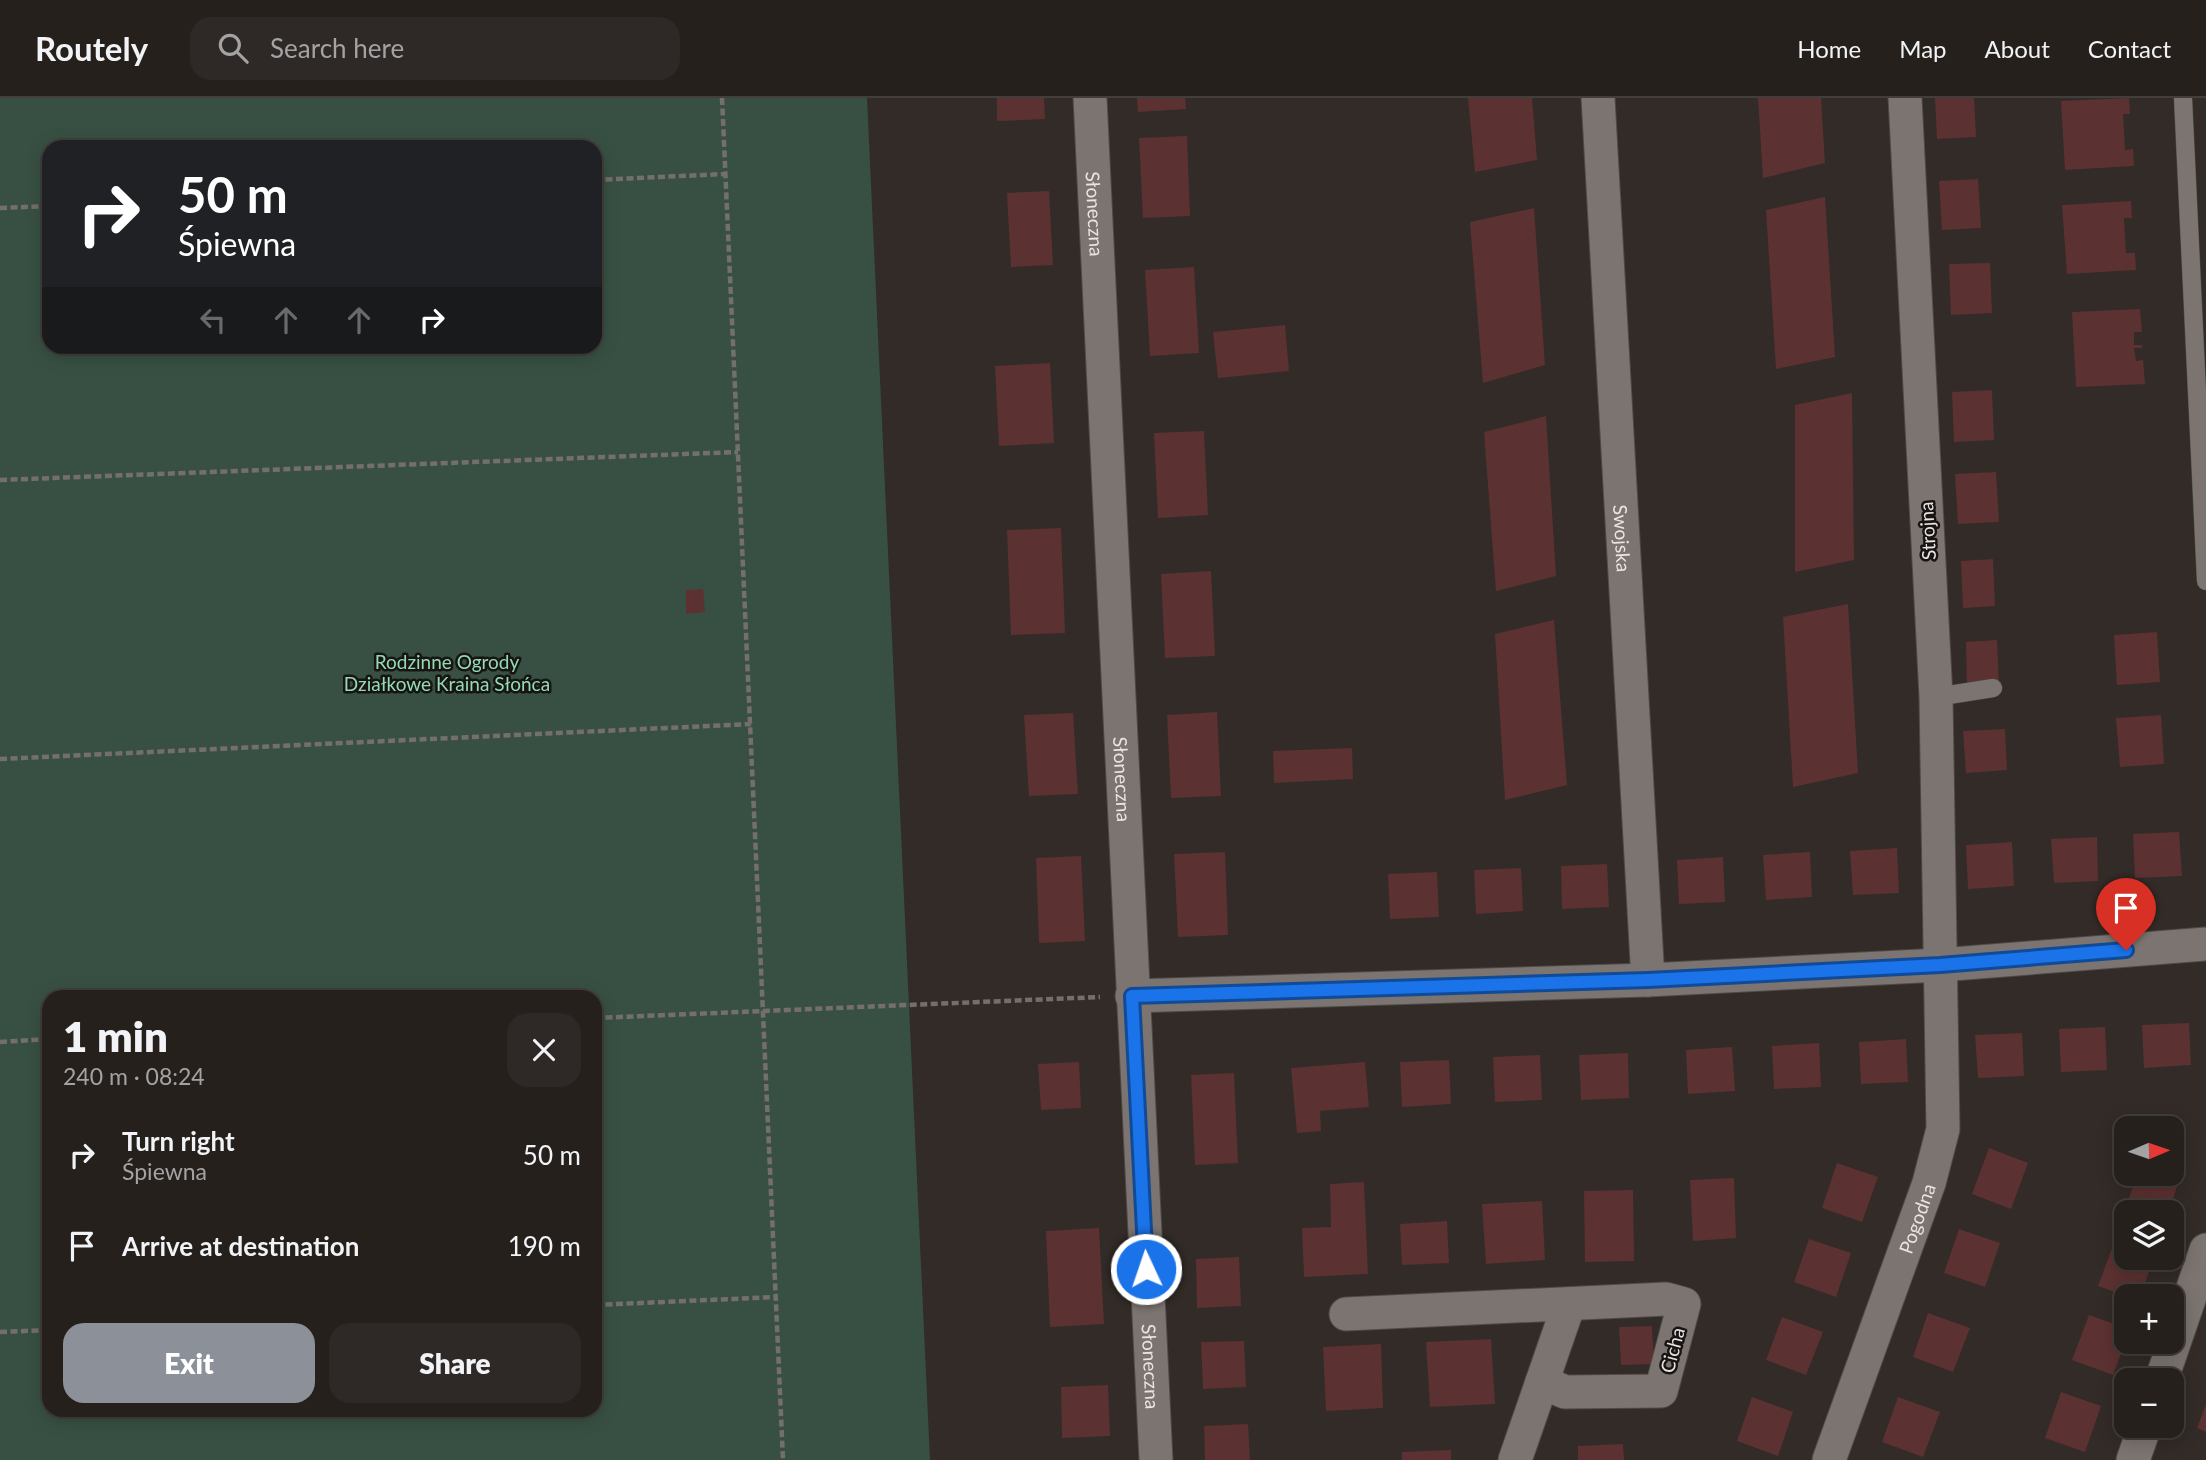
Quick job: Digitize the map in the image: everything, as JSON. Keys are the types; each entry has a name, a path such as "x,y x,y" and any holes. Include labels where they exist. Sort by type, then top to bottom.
{"street":[{"name":"Słoneczna","path":"1090,98 1156,1460"},
{"name":"Swojska","path":"1598,98 1648,980"},
{"name":"Strojna","path":"1905,98 1936,697 1940,965"},
{"path":"1132,996 1648,980 1940,965 2206,944"},
{"name":"Pogodna","path":"1829,1460 1929,1183 1943,1129 1940,965"},
{"path":"2165,1368 2206,1250"},
{"name":"Cicha","path":"1346,1314 1666,1299 1684,1304 1661,1391 1565,1392 1542,1382"},
{"path":"1515,1460 1569,1304"},
{"path":"2133,1460 2141,1438"}],"lane":[{"path":"2183,98 2206,581"},
{"path":"1936,697 1993,688"}],"path":[{"path":"722,98 783,1460"},
{"path":"602,180 725,174"},
{"path":"0,208 42,206"},
{"path":"0,480 738,452"},
{"path":"0,759 751,723"},
{"path":"602,1018 1132,996"},
{"path":"0,1042 42,1039"},
{"path":"602,1305 776,1297"},
{"path":"0,1332 42,1330"}],"green space":[{"name":"Rodzinne Ogrody Działkowe Kraina Słońca","path":"0,98 867,98 930,1460 0,1460"}],"building":[{"path":"997,98 1044,98 1045,119 997,121"},
{"path":"1137,98 1185,98 1186,109 1138,112"},
{"path":"1468,98 1532,98 1537,160 1475,172"},
{"path":"1758,98 1821,98 1825,163 1763,178"},
{"path":"1935,98 1974,98 1976,137 1937,139"},
{"path":"2129,98 2130,114 2123,114 2125,150 2133,149 2134,166 2065,170 2061,101"},
{"path":"1187,136 1190,216 1143,218 1139,138"},
{"path":"1978,179 1981,228 1942,230 1939,181"},
{"path":"1049,191 1053,265 1011,267 1007,193"},
{"path":"1825,197 1835,357 1776,369 1766,210"},
{"path":"2131,201 2132,218 2124,218 2126,253 2135,253 2136,270 2067,274 2062,205"},
{"path":"1534,208 1545,365 1483,383 1470,222"},
{"path":"1990,263 1992,313 1951,315 1949,264"},
{"path":"1194,267 1199,353 1150,356 1145,270"},
{"path":"2140,309 2142,332 2134,332 2134,345 2142,345 2142,348 2134,348 2136,361 2143,360 2145,384 2076,387 2072,312"},
{"path":"1285,325 1289,371 1218,378 1213,332"},
{"path":"1050,363 1054,443 999,446 995,366"},
{"path":"1992,390 1994,440 1954,442 1952,392"},
{"path":"1852,393 1854,560 1795,572 1795,405"},
{"path":"1546,416 1556,576 1496,591 1484,432"},
{"path":"1204,431 1208,515 1158,518 1154,433"},
{"path":"1996,472 1999,522 1958,524 1955,474"},
{"path":"1061,528 1065,633 1011,635 1007,530"},
{"path":"1993,559 1995,606 1963,608 1961,561"},
{"path":"1211,571 1215,656 1165,658 1161,574"},
{"path":"703,589 705,612 686,614 686,590"},
{"path":"1848,604 1858,773 1793,787 1783,617"},
{"path":"1554,620 1567,785 1505,800 1495,634"},
{"path":"2157,632 2160,682 2117,685 2114,635"},
{"path":"1997,640 1999,687 1967,688 1966,642"},
{"path":"1217,712 1221,796 1171,798 1167,715"},
{"path":"1073,713 1078,794 1029,796 1024,715"},
{"path":"2161,715 2164,764 2120,767 2116,718"},
{"path":"2005,729 2007,770 1966,773 1963,731"},
{"path":"1352,748 1353,779 1274,783 1273,751"},
{"path":"2179,832 2182,876 2135,878 2133,834"},
{"path":"2097,837 2098,881 2054,883 2051,839"},
{"path":"2012,842 2014,886 1968,889 1966,845"},
{"path":"1897,848 1899,893 1853,895 1850,851"},
{"path":"1225,852 1228,935 1178,937 1174,854"},
{"path":"1810,852 1812,897 1766,900 1763,855"},
{"path":"1081,856 1085,941 1039,943 1036,858"},
{"path":"1723,857 1725,902 1679,904 1677,860"},
{"path":"1607,864 1609,907 1562,909 1561,866"},
{"path":"1521,868 1523,911 1476,914 1474,870"},
{"path":"1437,872 1439,917 1390,919 1388,874"},
{"path":"2189,1023 2191,1065 2144,1068 2142,1025"},
{"path":"2105,1027 2107,1070 2061,1072 2059,1029"},
{"path":"2022,1033 2024,1076 1978,1078 1975,1035"},
{"path":"1906,1039 1908,1082 1861,1084 1859,1042"},
{"path":"1819,1043 1821,1087 1774,1089 1772,1046"},
{"path":"1732,1047 1735,1091 1688,1094 1686,1050"},
{"path":"1628,1053 1629,1098 1581,1100 1579,1055"},
{"path":"1540,1055 1542,1100 1495,1102 1493,1057"},
{"path":"1449,1060 1451,1104 1402,1107 1400,1062"},
{"path":"1079,1062 1081,1108 1041,1110 1038,1064"},
{"path":"1365,1062 1369,1107 1320,1111 1321,1131 1297,1133 1291,1068"},
{"path":"1234,1073 1238,1163 1195,1165 1191,1075"},
{"path":"1989,1148 2028,1163 2011,1209 1972,1194"},
{"path":"1837,1163 1878,1177 1862,1222 1822,1208"},
{"path":"1734,1178 1736,1238 1693,1241 1690,1180"},
{"path":"1364,1182 1368,1274 1304,1277 1302,1228 1331,1227 1330,1184"},
{"path":"2133,1186 2177,1186 2173,1200 2129,1200"},
{"path":"1633,1190 1634,1261 1585,1262 1584,1191"},
{"path":"1542,1201 1545,1260 1486,1264 1482,1204"},
{"path":"1447,1221 1449,1263 1402,1265 1400,1224"},
{"path":"1099,1228 1104,1324 1050,1327 1046,1231"},
{"path":"1959,1229 2000,1243 1985,1287 1944,1273"},
{"path":"1809,1239 1851,1253 1836,1297 1794,1282"},
{"path":"2114,1243 2114,1270 2150,1270 2145,1284 2114,1284 2114,1292 2098,1286"},
{"path":"1239,1257 1241,1306 1197,1308 1196,1259"},
{"path":"1928,1313 1970,1328 1953,1372 1913,1357"},
{"path":"2089,1315 2114,1324 2114,1354 2121,1354 2113,1375 2072,1360"},
{"path":"1782,1317 1823,1332 1806,1375 1766,1360"},
{"path":"1652,1326 1654,1364 1621,1365 1619,1327"},
{"path":"1491,1339 1495,1404 1430,1407 1426,1342"},
{"path":"1244,1341 1246,1387 1203,1389 1201,1342"},
{"path":"1381,1344 1383,1408 1326,1411 1323,1347"},
{"path":"1108,1385 1110,1436 1062,1438 1061,1387"},
{"path":"2061,1392 2101,1406 2085,1452 2045,1438"},
{"path":"1752,1397 1793,1412 1778,1456 1737,1441"},
{"path":"1898,1397 1940,1412 1923,1457 1882,1442"},
{"path":"2206,1404 2206,1432 2197,1428"},
{"path":"1248,1424 1250,1460 1205,1460 1204,1426"},
{"path":"1623,1444 1624,1460 1578,1460 1578,1446"},
{"path":"1451,1450 1451,1460 1402,1460 1402,1452"}],"route":[{"path":"1146,1269 1132,996 1648,980 1940,965 2126,950"}]}
